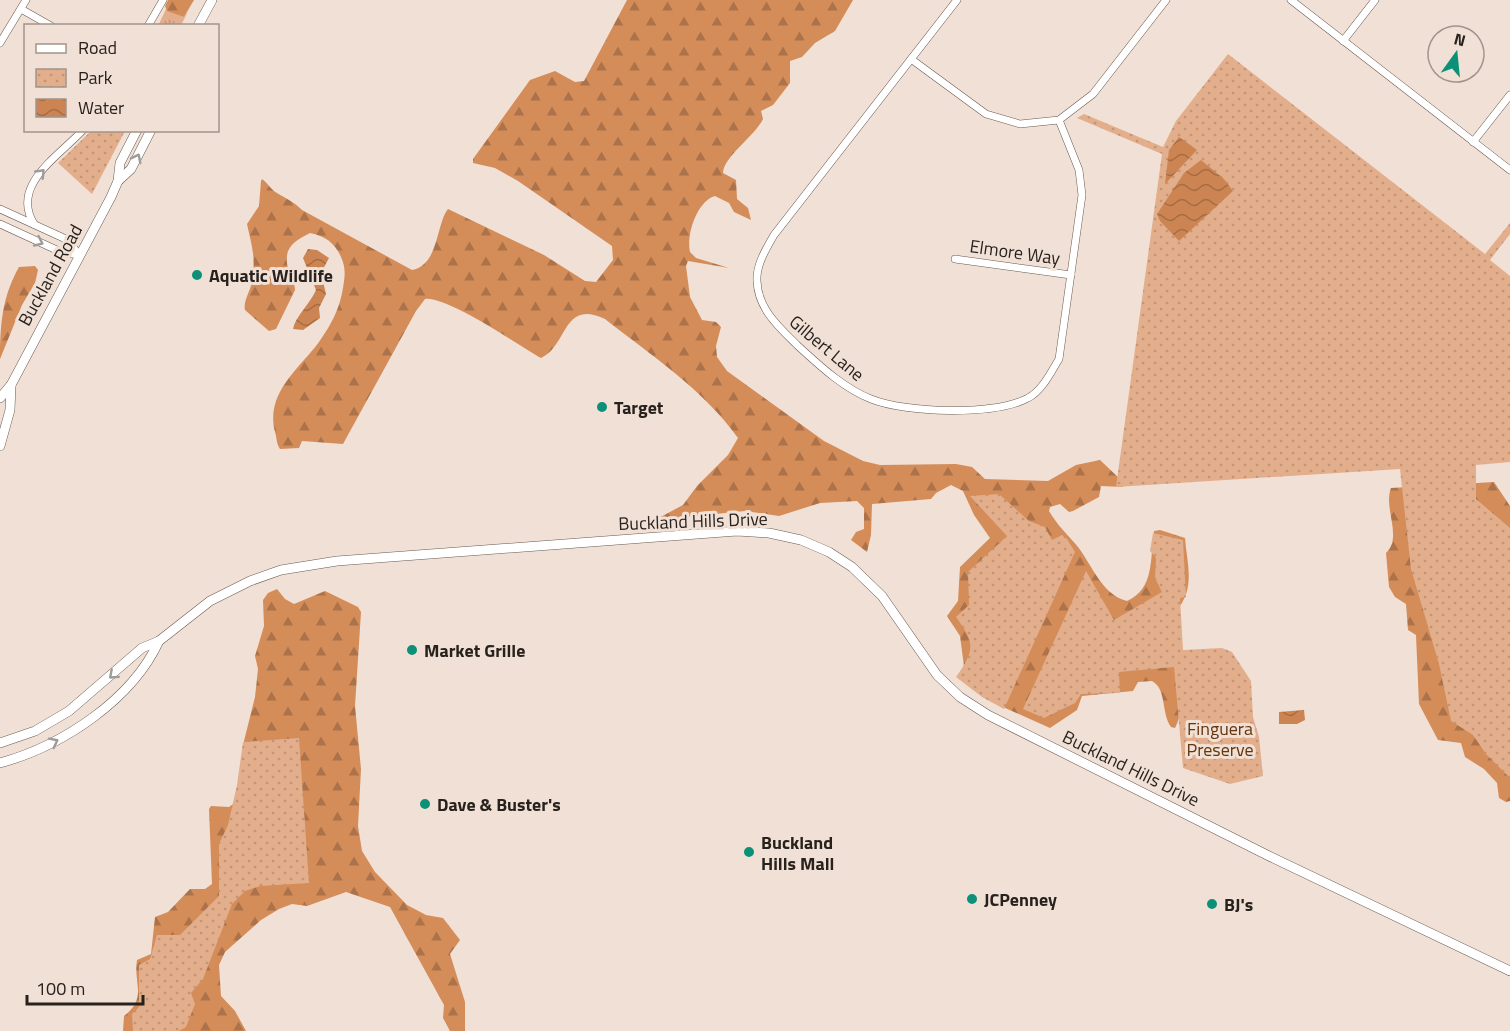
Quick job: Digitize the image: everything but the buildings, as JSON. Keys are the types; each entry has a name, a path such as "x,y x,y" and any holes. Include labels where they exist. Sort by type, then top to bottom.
{"street":[{"path":"0,43 26,0"},
{"path":"149,24 163,0"},
{"path":"199,24 212,0"},
{"name":"Gilbert Lane","path":"957,0 774,235 762,257 757,281 763,304 773,322 818,364 852,390 893,407 920,410 1004,405 1029,398 1047,380 1059,359 1082,195 1079,170 1059,120"},
{"path":"911,59 986,114 1020,124 1059,120 1093,94 1166,0"},
{"path":"1291,0 1510,171"},
{"path":"1343,41 1375,0"},
{"path":"21,9 47,24"},
{"path":"1473,142 1510,94"},
{"path":"34,224 26,208 29,187 82,132"},
{"name":"Buckland Road","path":"118,181 120,163 136,132"},
{"name":"Buckland Road","path":"0,398 11,385 118,181 131,169 150,132"},
{"path":"0,209 68,240 80,255"},
{"path":"0,224 61,252 80,255"},
{"name":"Elmore Way","path":"955,259 1071,275"},
{"name":"Buckland Road","path":"0,446 10,410 11,385"},
{"name":"Buckland Hills Drive","path":"0,743 35,731 63,716 142,648 159,641 194,612 229,591 270,573 308,564 756,531 796,538 829,552 863,575 886,602 930,668 954,692 978,710 1268,855 1510,971"},
{"name":"Buckland Hills Drive","path":"0,763 50,745 90,719 116,697 151,659 159,641"}],"green space":[{"path":"168,0 194,0 184,17 167,11 165,6"},
{"path":"627,0 853,0 835,31 815,43 802,57 790,61 790,83 773,105 761,111 763,119 759,126 728,160 723,173 736,180 737,199 748,208 751,220 734,212 729,203 715,196 703,204 698,211 691,228 690,252 696,258 729,268 688,261 686,266 690,297 702,320 716,322 721,327 716,346 717,357 727,371 824,441 863,461 880,465 956,464 972,467 985,479 1048,481 1076,465 1100,460 1121,480 1123,487 1101,486 1099,497 1073,511 1069,512 1060,504 1050,507 1049,511 1078,547 1104,586 1118,598 1127,601 1136,596 1147,580 1154,531 1160,530 1185,538 1189,576 1186,594 1176,611 1183,653 1183,688 1182,704 1175,728 1171,727 1168,721 1160,690 1152,681 1138,682 1133,691 1082,696 1077,710 1050,728 1003,707 965,674 960,636 947,616 958,601 960,567 990,538 974,515 963,491 951,485 936,493 931,499 872,504 871,535 867,552 851,540 856,532 864,529 864,508 857,501 820,503 779,516 745,511 655,520 683,505 697,486 728,455 738,438 709,404 676,374 605,319 591,314 573,319 550,352 541,358 466,313 435,300 425,299 416,311 343,444 302,441 299,448 280,449 273,418 279,394 331,323 342,295 345,272 339,252 333,244 325,238 310,233 294,243 288,252 287,264 295,290 276,329 269,331 245,310 254,266 247,224 259,206 262,179 275,192 302,210 412,270 421,267 432,252 448,209 544,255 585,281 596,282 613,260 612,246 518,181 495,168 473,163 473,159 530,80 555,71 575,82 584,81"},
{"path":"166,9 184,17 188,12 182,24 159,24"},
{"path":"1228,54 1485,254 1510,223 1510,234 1490,260 1510,276 1510,462 1476,465 1476,499 1510,528 1510,778 1486,754 1473,735 1451,721 1439,664 1411,569 1400,469 1116,487 1162,154 1077,118 1084,114 1163,147 1176,121"},
{"path":"90,132 124,132 92,194 58,163"},
{"path":"35,266 38,270 35,283 22,305 0,359 2,323 13,278 19,267"},
{"path":"1494,482 1510,506 1510,801 1506,802 1499,798 1497,783 1484,769 1465,757 1461,743 1438,740 1419,704 1416,635 1408,630 1406,604 1395,597 1389,587 1386,553 1393,539 1389,504 1391,488"},
{"path":"999,494 1029,521 1045,527 1052,540 1062,535 1075,552 1004,709 982,697 956,677 967,660 970,647 967,634 956,617 969,605 968,572 1007,536 970,496"},
{"name":"Finguera Preserve","path":"1153,533 1183,540 1186,597 1180,598 1183,650 1222,648 1232,652 1251,681 1253,717 1259,737 1263,776 1230,784 1183,768 1174,667 1119,672 1120,693 1081,694 1075,703 1044,718 1023,709 1086,571 1114,620 1162,592 1155,578 1156,558 1150,551"},
{"path":"277,589 285,599 294,604 325,591 358,607 361,612 355,706 361,769 358,826 362,851 375,872 407,905 426,915 443,918 460,940 450,954 465,1002 465,1031 450,1031 443,1018 444,1005 390,907 346,892 307,906 292,904 279,909 261,920 225,952 219,965 221,996 235,1011 246,1031 123,1031 124,1016 136,1003 138,996 137,960 151,954 155,917 168,912 190,889 205,889 212,884 209,809 211,806 229,807 233,804 243,769 244,741 255,697 258,669 255,656 264,626 263,600 268,593"},
{"path":"299,738 309,883 260,886 245,891 232,904 203,979 191,993 195,1004 186,1027 179,1031 133,1031 132,1014 139,1007 139,965 150,959 157,935 180,935 219,896 219,844 228,825 243,742"}],"water":[{"path":"1179,137 1197,150 1165,184 1169,150"},
{"path":"1201,160 1224,179 1233,191 1179,241 1160,221 1157,214 1184,173"},
{"path":"308,249 317,250 329,258 321,273 326,294 319,308 320,318 303,330 293,329 316,290 303,258"},
{"path":"1304,710 1305,720 1297,724 1279,724 1279,712"}],"place":[{"name":"Aquatic Wildlife","path":"197,275"},
{"name":"Target","path":"602,407"},
{"name":"Market Grille","path":"412,650"},
{"name":"Dave & Buster's","path":"425,804"},
{"name":"Buckland Hills Mall","path":"749,852"},
{"name":"JCPenney","path":"972,899"},
{"name":"BJ's","path":"1212,904"}]}
